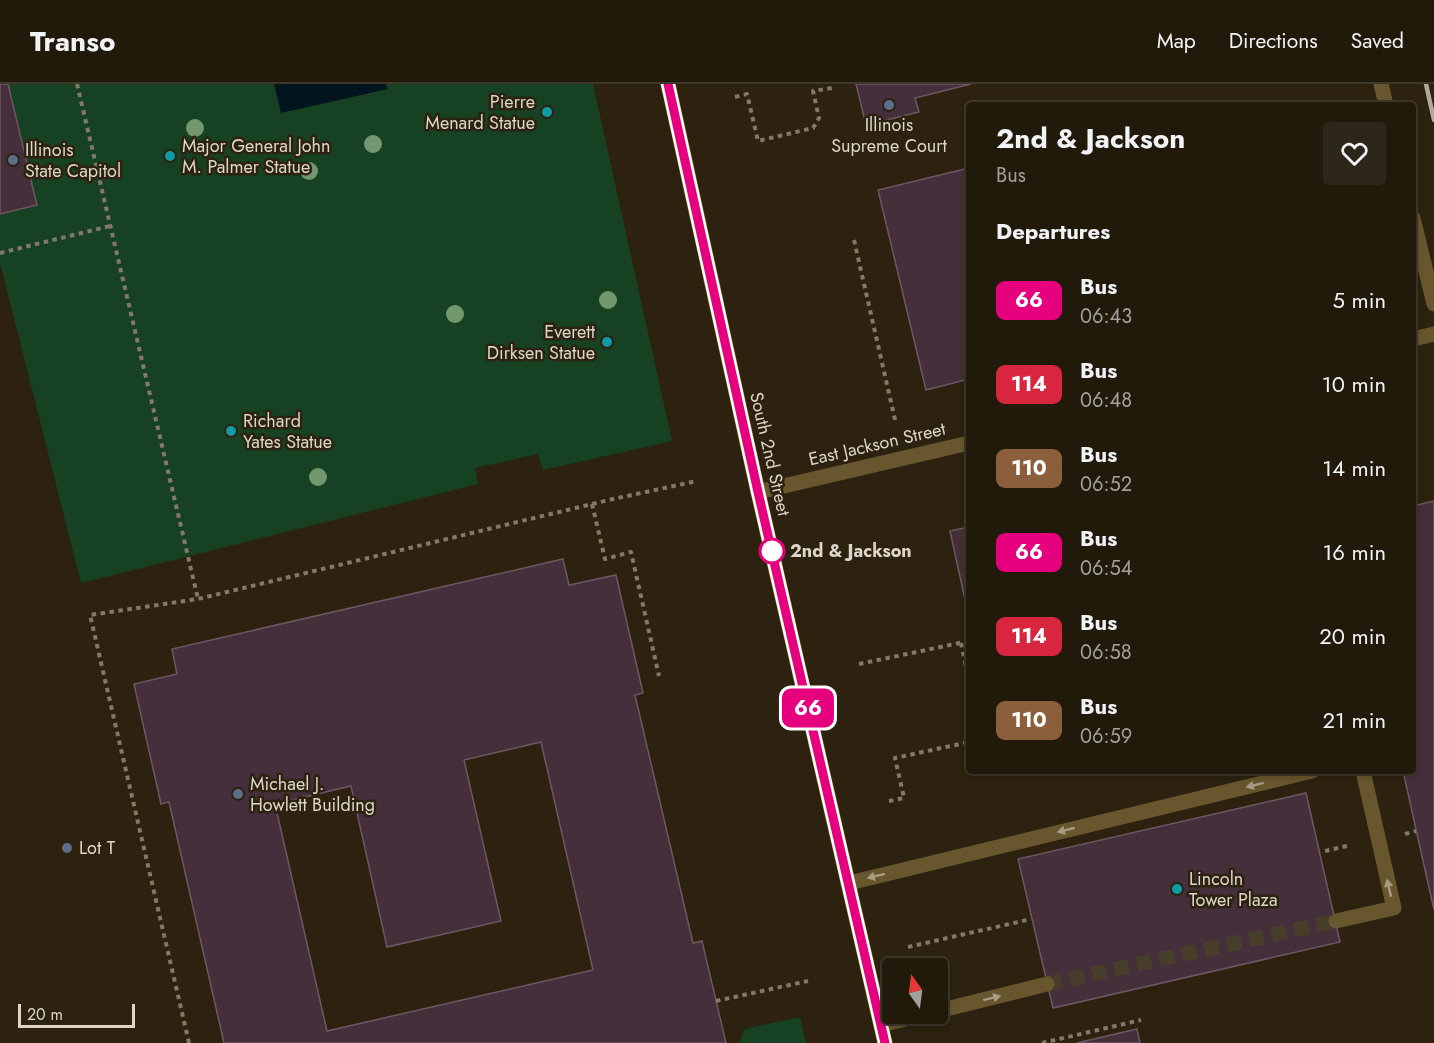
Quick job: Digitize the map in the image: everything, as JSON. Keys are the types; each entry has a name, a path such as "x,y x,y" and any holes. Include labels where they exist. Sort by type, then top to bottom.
{"main road":[{"name":"South 2nd Street","path":"668,84 758,492 885,1043"}],"street":[{"path":"1381,84 1385,102"},
{"path":"1416,230 1434,304"},
{"path":"1416,338 1434,334"},
{"name":"East Jackson Street","path":"758,492 966,444"},
{"path":"849,883 1300,774"},
{"path":"1336,921 1394,908 1364,774"},
{"path":"948,1009 1047,984"},
{"path":"881,1025 885,1024"}],"path":[{"path":"77,84 198,599"},
{"path":"735,97 747,94 758,141 813,128 819,118 813,91 831,88 831,84"},
{"path":"0,253 110,226"},
{"path":"854,240 896,424"},
{"path":"189,1043 90,615 198,599 697,481"},
{"path":"592,504 605,559 632,552 659,676"},
{"path":"859,664 966,642"},
{"path":"961,643 966,667"},
{"path":"889,801 904,798 895,758 966,743"},
{"path":"908,947 1027,920"},
{"path":"716,1001 808,981"},
{"path":"1042,1043 1141,1020"}],"green space":[{"path":"0,84 593,84 672,441 543,470 538,454 475,468 478,484 81,583 0,263"},
{"path":"800,1017 806,1043 739,1043 745,1029"}],"water":[{"path":"274,84 386,84 388,89 281,113"}],"building":[{"name":"Illinois State Capitol","path":"0,84 8,84 37,205 0,214"},
{"name":"Illinois Supreme Court","path":"856,84 971,84 915,98 919,112 866,125"},
{"path":"966,169 966,380 926,390 878,190"},
{"path":"1434,501 1434,910 1404,774 1416,774 1416,505"},
{"path":"966,528 966,604 950,531"},
{"name":"Michael J. Howlett Building","path":"563,559 569,585 616,575 643,693 635,695 693,943 702,941 726,1043 224,1043 169,802 161,804 134,684 177,674 172,649","holes":["541,742 593,970 327,1031 275,804 351,786 387,947 501,921 464,760"]},
{"name":"Lincoln Tower Plaza","path":"1306,793 1340,942 1053,1008 1018,859"},
{"path":"1137,1029 1140,1043 1077,1043"}],"tunnel":[{"path":"1047,984 1336,921"}],"railway":[{"path":"1426,84 1434,120"}],"bus line":[{"name":"66","path":"668,84 758,492 885,1043"}],"place":[{"name":"Illinois Supreme Court","path":"889,105"},
{"name":"Pierre Menard Statue","path":"547,112"},
{"name":"Major General John M. Palmer Statue","path":"170,156"},
{"name":"Illinois State Capitol","path":"13,160"},
{"name":"Everett Dirksen Statue","path":"607,342"},
{"name":"Richard Yates Statue","path":"231,431"},
{"name":"2nd & Jackson","path":"772,551"},
{"name":"Michael J. Howlett Building","path":"238,794"},
{"name":"Lot T","path":"67,848"},
{"name":"Lincoln Tower Plaza","path":"1177,889"}]}
